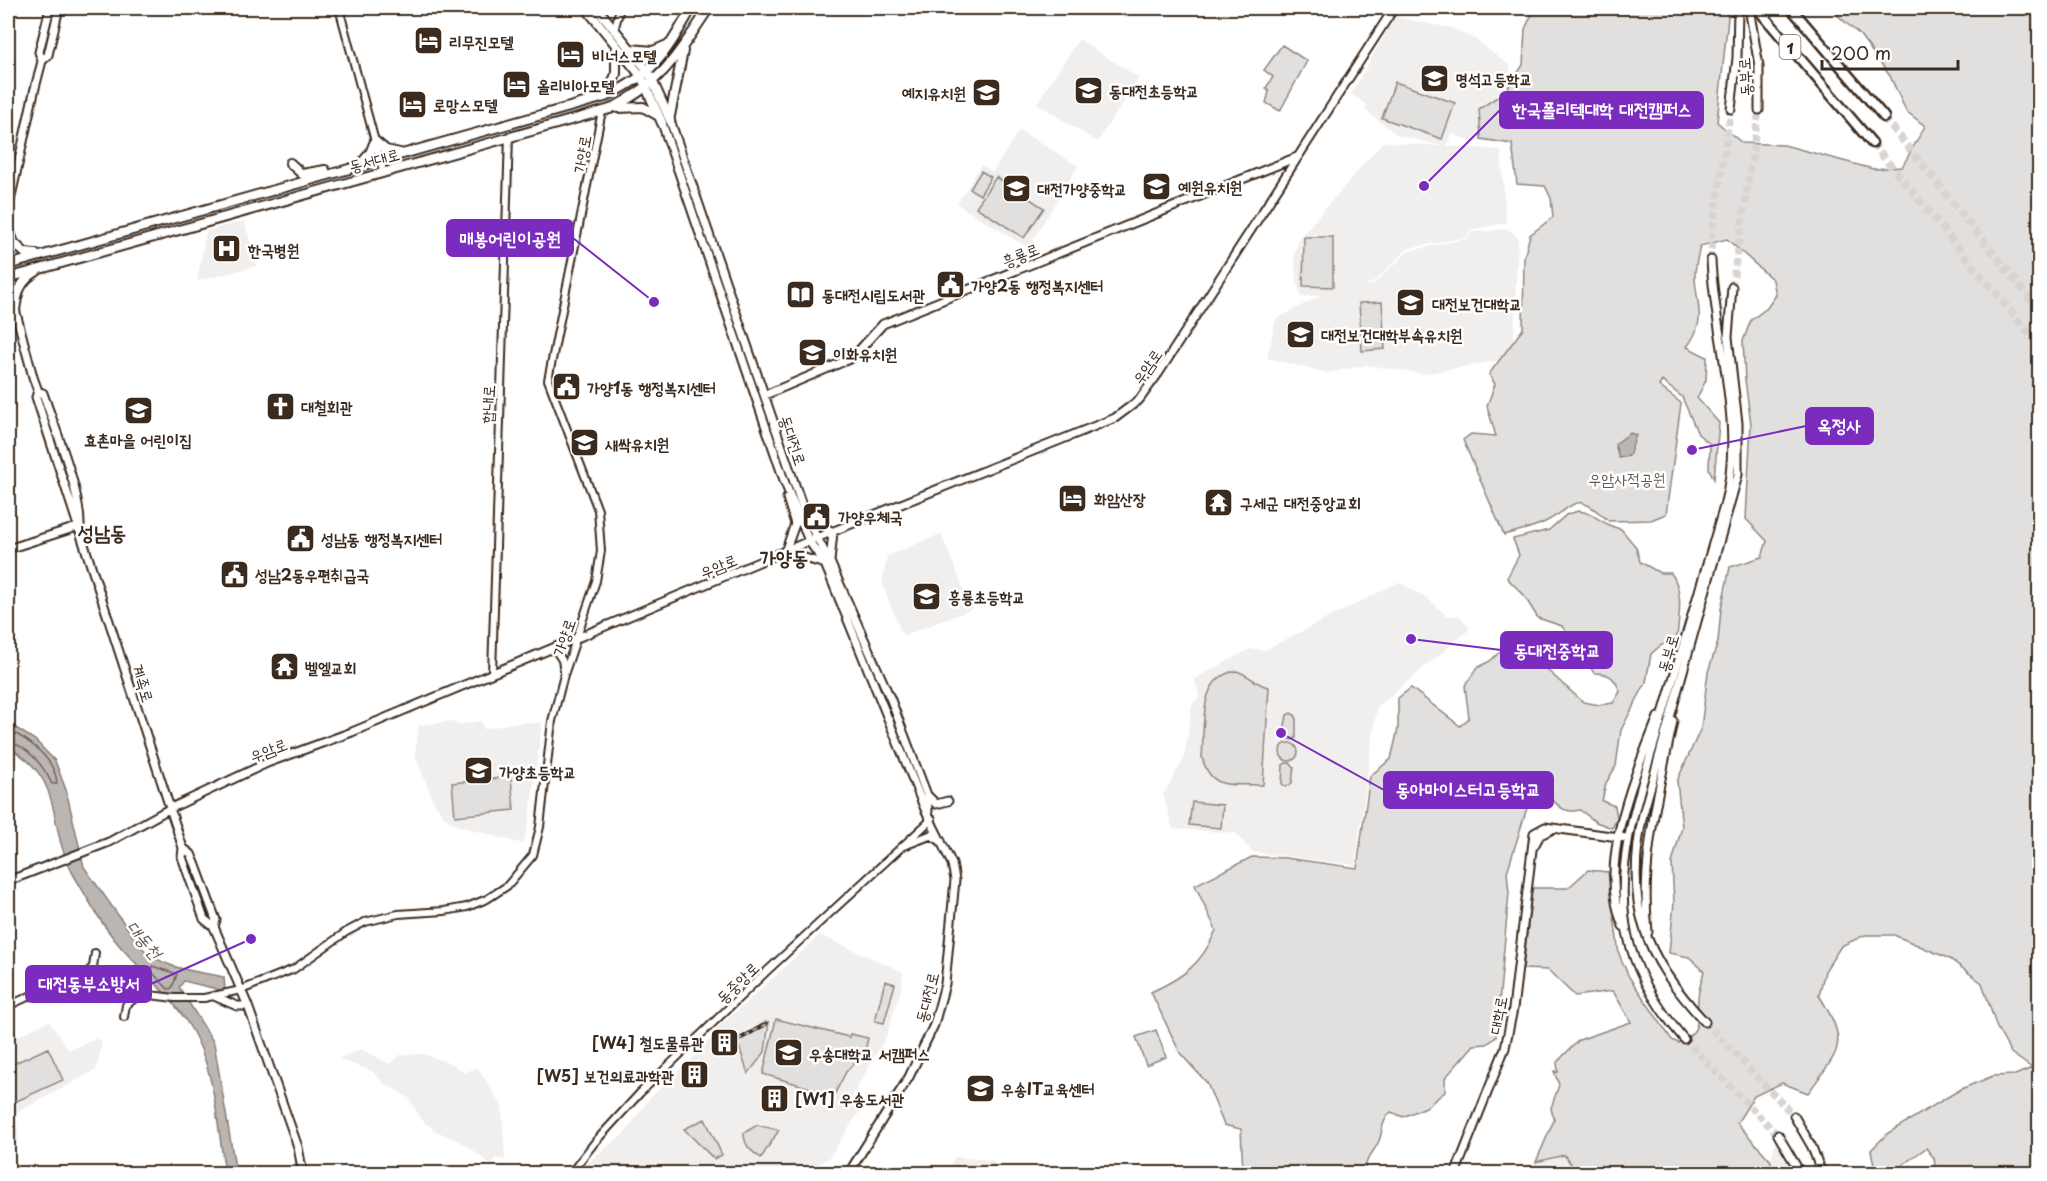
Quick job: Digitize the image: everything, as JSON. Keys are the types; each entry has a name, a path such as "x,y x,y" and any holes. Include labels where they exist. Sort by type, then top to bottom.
{"highway":[{"name":"1","path":"1757,8 1872,143"},
{"name":"1","path":"1791,8 1884,117"}],"main road":[{"path":"8,210 42,61 39,52 50,8"},
{"path":"42,61 48,55 59,8"},
{"path":"586,8 613,42 644,74"},
{"path":"597,8 629,48 644,74"},
{"name":"동서대로","path":"8,265 604,97 644,74 657,63 692,8"},
{"name":"동서대로","path":"8,278 606,110 650,85 667,69 709,8"},
{"name":"우암로","path":"8,881 136,829 170,809 267,763 329,741 812,540 1087,431 1128,410 1158,374 1394,8"},
{"name":"동부로","path":"1731,109 1737,58 1738,8"},
{"name":"동부로","path":"1749,8 1759,66 1759,110"},
{"path":"629,48 653,51 673,40"},
{"path":"606,110 637,106 648,108 666,121 687,41"},
{"path":"604,97 612,88 616,74 617,56 613,42"},
{"name":"동대전로","path":"644,74 666,121 765,395 812,540"},
{"name":"동대전로","path":"666,121 788,490 812,540 827,563 891,700 927,795 928,811"},
{"path":"359,165 370,153 375,141 386,150 406,153"},
{"name":"흥룡로","path":"765,395 852,358 883,324 1297,157"},
{"path":"290,163 302,174 326,170 332,173"},
{"path":"8,227 14,243 25,253 45,254"},
{"name":"동부로","path":"1704,1022 1671,983 1649,944 1641,922 1635,886 1637,841 1677,678 1728,490 1733,461 1732,425 1712,287 1711,260"},
{"path":"15,311 19,287 27,277 47,266"},
{"name":"계족로","path":"8,283 39,391 43,393 71,482 80,514 80,526 170,809 183,848 191,854 195,862 216,920 214,927 248,1006 298,1147 303,1173"},
{"name":"동부로","path":"1684,1039 1663,1015 1650,993 1627,936 1623,895 1629,840 1738,476 1738,423 1728,337 1732,287"},
{"path":"8,303 15,311"},
{"path":"788,490 786,496 795,524 784,552 827,563 832,532 806,517"},
{"path":"8,549 80,526"},
{"name":"동대전로","path":"827,563 924,807 943,842 955,880 945,984 940,1008 928,1041 909,1077 848,1173"},
{"path":"1627,936 1619,917 1615,892 1614,864 1618,837 1641,759 1677,678"},
{"path":"1649,944 1645,880 1646,841 1677,678"},
{"path":"927,795 936,804 948,801"},
{"name":"대학로","path":"1455,1173 1505,1048 1513,1009 1532,852 1540,835 1554,829 1626,838"},
{"path":"905,846 931,835 943,842"},
{"path":"214,996 237,1006 248,1006"},
{"path":"1794,1116 1822,1173"},
{"path":"1778,1135 1801,1173"}],"street":[{"path":"339,8 383,171"},
{"path":"614,31 620,8"},
{"name":"가양로","path":"8,1006 56,984 90,981 141,994 204,998 241,990 294,969 346,932 365,922 398,914 467,907 507,886 534,855 538,840 552,721 564,675 596,581 601,531 598,510 548,380 606,110"},
{"name":"합내로","path":"492,673 509,136"},
{"path":"554,648 562,660 564,675"},
{"name":"동중앙로","path":"570,1173 640,1093 768,970 932,819"},
{"path":"77,982 93,967 95,953"},
{"path":"124,1017 126,1005 141,994"}],"shaded area":[{"path":"1395,17 1451,28 1475,39 1511,67 1505,88 1490,104 1484,107 1475,143 1452,134 1447,146 1501,150 1506,223 1471,230 1467,237 1409,248 1371,284 1362,283 1371,286 1409,251 1468,238 1472,232 1509,229 1518,239 1513,358 1423,374 1367,365 1327,373 1267,358 1276,319 1322,295 1301,297 1294,254 1300,237 1383,142 1443,146 1397,135 1365,110 1367,105 1351,94"},
{"name":"동대전초등학교","path":"1079,39 1139,78 1097,142 1037,103"},
{"name":"대전가양중학교","path":"1019,130 1078,166 1028,248 957,204 981,165 993,172"},
{"name":"한국병원","path":"244,221 257,266 197,281 206,231"},
{"name":"흥룡초등학교","path":"941,534 972,609 903,636 882,584 887,556"},
{"path":"1399,582 1427,598 1447,616 1460,616 1470,629 1377,707 1355,865 1252,852 1236,833 1173,829 1163,795 1184,759 1192,705 1199,697 1195,679 1250,649 1265,650"},
{"name":"가양초등학교","path":"455,721 456,725 482,721 483,729 512,723 542,723 529,822 523,844 459,826 445,818 433,800 415,755 419,725"},
{"name":"우송대학교 서캠퍼스","path":"820,935 903,972 901,990 886,1037 852,1096 864,1105 829,1158 813,1167 808,1164 800,1173 582,1174 588,1162 625,1133 649,1099 704,1047 717,1029"},
{"path":"49,1021 69,1050 98,1038 102,1043 96,1070 16,1113 19,1139 8,1146 8,1041"},
{"path":"361,1049 390,1064 400,1055 422,1054 453,1064 465,1073 477,1067 502,1106 505,1160 496,1158 492,1165 463,1143 434,1130 421,1119 409,1098 384,1083 372,1071 338,1059"},
{"path":"1776,1139 1795,1171 1796,1173 1768,1173"},
{"path":"1564,1155 1578,1173 1516,1174 1530,1165"},
{"path":"955,1157 991,1160 1003,1173 945,1173"}],"green space":[{"name":"우암사적공원","path":"1535,8 1729,8 1717,122 1742,143 1784,145 1873,169 1902,167 1925,126 1906,111 1890,76 1860,35 1829,8 2039,8 2039,1173 1936,1173 1934,1158 1926,1148 1891,1173 1875,1171 1871,1150 1888,1133 1961,1089 1993,1076 2015,1075 2032,1068 2011,1053 1997,1028 1982,983 1950,959 1894,935 1865,935 1841,946 1825,971 1819,995 1835,1026 1838,1037 1837,1047 1828,1066 1808,1093 1782,1083 1754,1096 1737,1123 1771,1161 1768,1173 1578,1173 1564,1155 1536,1162 1554,1120 1551,1108 1559,1085 1554,1071 1558,1072 1557,1062 1579,1040 1631,1022 1613,991 1575,996 1548,970 1523,969 1532,888 1568,888 1588,870 1608,872 1619,954 1629,977 1672,1040 1678,1043 1691,1034 1697,1025 1699,993 1704,971 1689,957 1669,953 1674,903 1672,863 1682,827 1677,781 1701,728 1708,672 1718,642 1721,609 1730,567 1762,557 1767,541 1746,519 1751,424 1743,341 1751,320 1767,308 1776,295 1773,280 1727,239 1700,246 1695,275 1699,321 1687,347 1707,357 1706,380 1697,398 1719,423 1714,479 1709,469 1710,444 1698,434 1682,397 1662,381 1659,386 1681,403 1666,514 1651,520 1609,521 1598,511 1577,503 1540,524 1504,535 1463,440 1471,434 1496,436 1487,406 1495,384 1489,374 1523,329 1524,258 1530,235 1553,217 1551,198 1545,186 1517,184 1512,144 1481,139 1479,109 1505,92 1523,65 1525,29"},
{"path":"1282,45 1307,61 1280,111 1266,103 1269,92 1266,88 1273,77 1264,70"},
{"path":"1395,82 1455,103 1442,139 1382,118"},
{"path":"981,171 991,177 980,195 970,189"},
{"path":"996,177 1044,208 1024,238 976,207"},
{"path":"1304,237 1333,237 1333,287 1303,286"},
{"path":"1382,302 1385,349 1362,351 1359,303"},
{"path":"1578,511 1590,514 1621,529 1636,547 1640,562 1660,573 1671,573 1679,595 1677,637 1651,654 1646,682 1621,730 1616,766 1606,783 1602,801 1615,806 1617,818 1612,828 1596,822 1580,810 1572,811 1562,808 1540,791 1531,795 1507,872 1509,893 1496,1037 1487,1044 1474,1045 1445,1078 1445,1092 1426,1107 1403,1117 1391,1112 1388,1115 1378,1143 1366,1163 1365,1173 1243,1173 1241,1129 1224,1125 1207,1083 1180,1053 1151,992 1173,981 1191,968 1205,952 1216,930 1195,885 1252,857 1285,858 1357,868 1370,776 1391,759 1398,729 1398,698 1411,688 1460,726 1469,718 1465,686 1477,668 1516,642 1583,702 1600,705 1613,703 1620,692 1614,679 1608,675 1594,673 1562,626 1538,618 1523,594 1507,578 1519,555 1513,539 1549,530 1566,515"},
{"path":"1236,671 1269,687 1263,785 1234,785 1218,781 1211,776 1202,757 1204,718 1209,693 1223,675"},
{"path":"1291,713 1296,716 1296,738 1292,740 1283,737 1287,715"},
{"path":"1289,743 1297,748 1298,752 1293,760 1289,761 1281,756 1280,752 1285,744"},
{"path":"1291,763 1294,767 1292,783 1286,787 1282,784 1283,765"},
{"path":"511,777 514,810 455,816 452,783"},
{"path":"1192,802 1223,805 1221,828 1189,825"},
{"path":"885,981 895,984 884,1023 875,1021"},
{"path":"776,1019 849,1037 850,1034 868,1038 865,1051 846,1072 834,1095 763,1074"},
{"path":"769,1022 765,1052 748,1074 737,1040"},
{"path":"1156,1030 1166,1057 1146,1065 1136,1037"},
{"path":"48,1048 63,1080 8,1105 8,1066"},
{"path":"705,1119 722,1155 714,1159 684,1129"},
{"path":"757,1125 779,1130 761,1158 749,1148 744,1138 744,1133"}],"water":[{"path":"1630,433 1636,435 1629,456 1619,458 1615,444"},
{"path":"8,723 35,740 55,761 66,790 84,867 140,946 158,960 168,964 190,971 224,977 225,991 184,981 179,987 214,1043 236,1173 225,1173 212,1088 197,1040 181,1014 119,945 88,900 64,854 47,788 39,773 8,747"}],"tunnel":[{"path":"1711,260 1712,233 1731,109"},
{"path":"1732,287 1759,110"},
{"path":"1884,117 2040,311"},
{"path":"1872,143 2040,347"},
{"path":"1626,838 1645,841"},
{"path":"1705,1022 1794,1116"},
{"path":"1684,1039 1778,1135"}],"railway":[{"path":"738,1040 766,1024"}],"place":[{"name":"리무진모텔","path":"428,41"},
{"name":"비너스모텔","path":"571,55"},
{"name":"명석고등학교","path":"1434,78"},
{"name":"올리비아모텔","path":"516,85"},
{"name":"동대전초등학교","path":"1088,90"},
{"name":"예지유치원","path":"987,92"},
{"name":"로망스모텔","path":"412,104"},
{"name":"예원유치원","path":"1157,186"},
{"name":"한국폴리텍대학 대전캠퍼스","path":"1424,186"},
{"name":"대전가양중학교","path":"1016,188"},
{"name":"한국병원","path":"227,249"},
{"name":"가양2동 행정복지센터","path":"950,285"},
{"name":"동대전시립도서관","path":"801,294"},
{"name":"매봉어린이공원","path":"654,302"},
{"name":"대전보건대학교","path":"1411,303"},
{"name":"대전보건대학부속유치원","path":"1300,334"},
{"name":"이화유치원","path":"812,353"},
{"name":"가양1동 행정복지센터","path":"566,387"},
{"name":"대철회관","path":"280,406"},
{"name":"효촌마을 어린이집","path":"138,411"},
{"name":"새싹유치원","path":"584,443"},
{"name":"옥정사","path":"1692,450"},
{"name":"화암산장","path":"1073,498"},
{"name":"구세군 대전중앙교회","path":"1219,502"},
{"name":"가양우체국","path":"817,516"},
{"name":"성남동 행정복지센터","path":"300,538"},
{"name":"성남2동우편취급국","path":"234,574"},
{"name":"흥룡초등학교","path":"927,596"},
{"name":"동대전중학교","path":"1411,639"},
{"name":"벨엘교회","path":"284,667"},
{"name":"동아마이스터고등학교","path":"1281,733"},
{"name":"가양초등학교","path":"478,771"},
{"name":"대전동부소방서","path":"251,939"},
{"name":"[W4] 철도물류관","path":"725,1042"},
{"name":"우송대학교 서캠퍼스","path":"788,1053"},
{"name":"[W5] 보건의료과학관","path":"695,1075"},
{"name":"우송IT교육센터","path":"980,1088"},
{"name":"[W1] 우송도서관","path":"774,1098"}],"district":[{"name":"성남동","path":"102,532"},
{"name":"가양동","path":"784,557"}],"water label":[{"name":"대동천","path":"145,939"}]}
